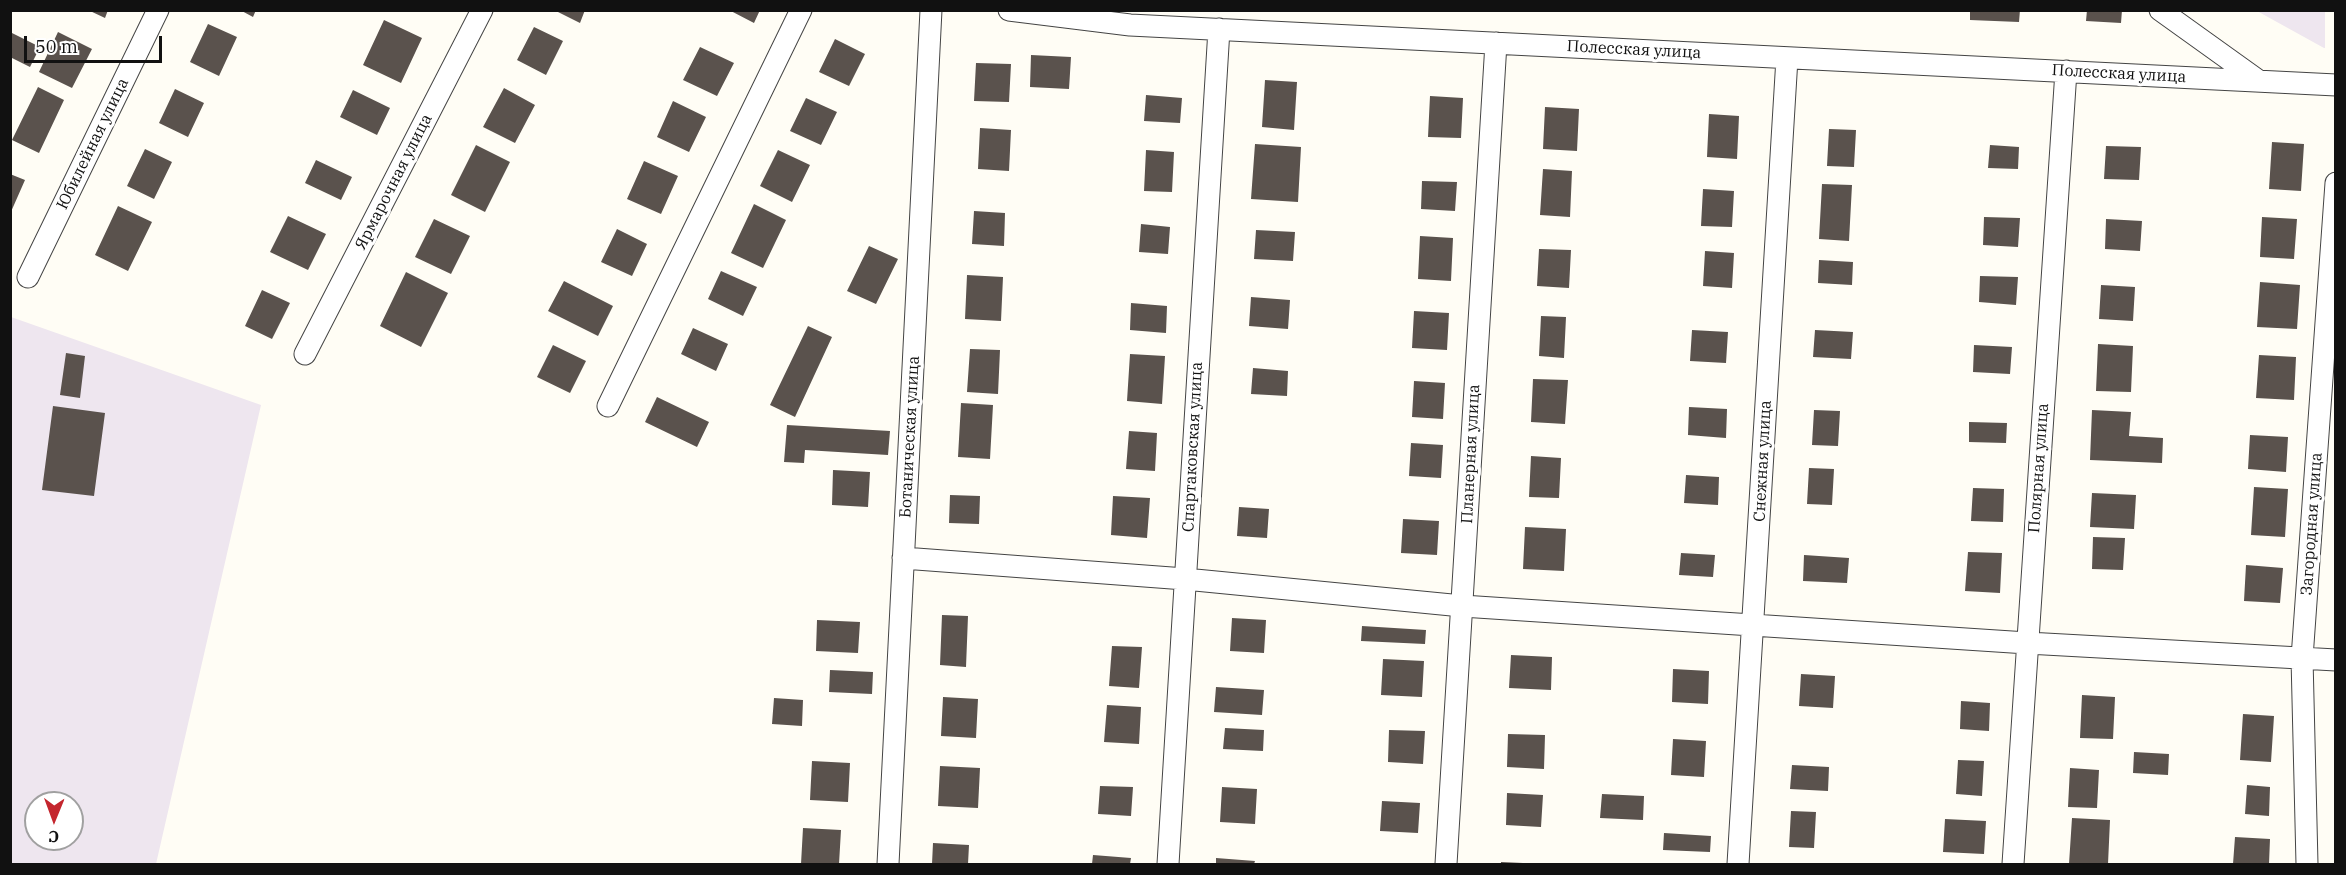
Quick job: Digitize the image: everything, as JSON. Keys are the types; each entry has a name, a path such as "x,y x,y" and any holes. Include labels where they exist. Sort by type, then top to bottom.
{"street":[{"name":"Юбилейная улица","path":"28,277 158,10"},
{"name":"Ярмарочная улица","path":"305,354 482,10"},
{"path":"608,406 801,10"},
{"name":"Ботаническая улица","path":"888,864 931,10"},
{"name":"Полесская улица","path":"1009,10 1130,25 2336,85"},
{"path":"2160,10 2259,81"},
{"name":"Спартаковская улица","path":"1168,864 1219,29"},
{"name":"Планерная улица","path":"1446,864 1496,43"},
{"name":"Снежная улица","path":"1738,864 1787,58"},
{"name":"Полярная улица","path":"2013,864 2066,71"},
{"name":"Загородная улица","path":"2307,864 2302,658 2336,183"},
{"path":"903,558 1185,579 1462,606 2028,643 2336,660"}],"shaded area":[{"path":"2257,11 2325,11 2325,48 2324,48"},
{"path":"11,317 261,405 156,864 11,864"}],"building":[{"path":"88,10 108,10 105,18"},
{"path":"240,10 256,10 253,17"},
{"path":"554,10 585,10 580,23"},
{"path":"729,10 760,10 754,23"},
{"path":"1970,10 2020,10 2019,22 1970,20"},
{"path":"2087,10 2122,10 2121,23 2086,21"},
{"path":"384,20 422,38 401,83 363,65"},
{"path":"208,24 237,37 219,76 190,62"},
{"path":"534,27 563,41 546,75 517,60"},
{"path":"10,32 40,47 30,67 10,57"},
{"path":"58,32 92,49 72,88 39,72"},
{"path":"835,39 865,54 849,86 819,72"},
{"path":"700,47 734,63 717,96 683,80"},
{"path":"1031,55 1071,57 1069,89 1030,87"},
{"path":"976,63 1011,64 1009,102 974,101"},
{"path":"1265,80 1297,82 1294,130 1262,127"},
{"path":"38,87 64,100 39,153 12,140"},
{"path":"504,88 535,105 515,143 483,127"},
{"path":"175,89 204,103 188,137 159,123"},
{"path":"353,90 390,108 377,135 340,117"},
{"path":"1146,95 1182,98 1180,123 1144,121"},
{"path":"1430,96 1463,98 1461,138 1428,137"},
{"path":"806,98 837,112 821,145 790,131"},
{"path":"673,101 706,117 689,152 657,137"},
{"path":"1545,107 1579,109 1577,151 1543,149"},
{"path":"1709,114 1739,116 1737,159 1707,157"},
{"path":"980,128 1011,130 1009,171 978,169"},
{"path":"1829,129 1856,130 1854,167 1827,166"},
{"path":"2272,142 2304,144 2301,191 2269,189"},
{"path":"1255,144 1301,147 1298,202 1251,199"},
{"path":"476,145 510,162 485,212 451,195"},
{"path":"1990,145 2019,147 2018,169 1988,168"},
{"path":"2106,146 2141,147 2139,180 2104,179"},
{"path":"145,149 172,162 154,199 127,186"},
{"path":"778,150 810,165 792,202 760,186"},
{"path":"1146,150 1174,152 1172,192 1144,191"},
{"path":"316,160 352,177 341,200 305,183"},
{"path":"644,161 678,176 661,214 627,199"},
{"path":"1543,169 1572,171 1570,217 1540,215"},
{"path":"10,174 25,180 10,214"},
{"path":"1422,181 1457,182 1455,211 1421,209"},
{"path":"1822,184 1852,185 1849,241 1819,239"},
{"path":"1703,189 1734,191 1732,227 1701,226"},
{"path":"754,204 786,220 763,268 731,253"},
{"path":"118,206 152,222 128,271 95,255"},
{"path":"974,211 1005,213 1004,246 972,244"},
{"path":"288,216 326,234 308,270 270,252"},
{"path":"1984,217 2020,218 2018,247 1983,245"},
{"path":"2262,217 2297,219 2294,259 2260,257"},
{"path":"434,219 470,236 451,274 415,257"},
{"path":"2106,219 2142,221 2140,251 2105,249"},
{"path":"1141,224 1170,227 1168,254 1139,252"},
{"path":"617,229 647,244 632,276 601,262"},
{"path":"1256,230 1295,232 1293,261 1254,259"},
{"path":"1420,236 1453,238 1451,281 1418,279"},
{"path":"869,246 898,259 876,304 847,291"},
{"path":"1539,249 1571,250 1569,288 1537,286"},
{"path":"1705,251 1734,253 1732,288 1703,286"},
{"path":"1819,260 1853,262 1852,285 1818,283"},
{"path":"721,271 757,287 743,316 708,299"},
{"path":"406,272 448,293 421,347 380,326"},
{"path":"967,275 1003,277 1001,321 965,319"},
{"path":"1980,276 2018,277 2016,305 1979,302"},
{"path":"564,281 613,306 598,336 548,311"},
{"path":"2260,282 2300,285 2297,329 2257,327"},
{"path":"2101,285 2135,287 2133,321 2099,319"},
{"path":"262,290 290,303 272,339 245,326"},
{"path":"1251,297 1290,300 1288,329 1249,326"},
{"path":"1131,303 1167,306 1166,333 1130,330"},
{"path":"1414,311 1449,313 1447,350 1412,348"},
{"path":"1541,316 1566,317 1564,358 1539,356"},
{"path":"808,326 832,337 795,417 770,405"},
{"path":"693,328 728,344 716,371 681,354"},
{"path":"1692,330 1728,332 1726,363 1690,361"},
{"path":"1815,330 1853,332 1851,359 1813,357"},
{"path":"2098,344 2133,346 2131,392 2096,391"},
{"path":"553,345 586,361 570,393 537,377"},
{"path":"1974,345 2012,347 2010,374 1973,372"},
{"path":"970,349 1000,350 998,394 967,392"},
{"path":"66,353 85,356 80,398 60,395"},
{"path":"1130,354 1165,356 1162,404 1127,401"},
{"path":"2259,355 2296,357 2294,400 2256,398"},
{"path":"1253,368 1288,371 1287,396 1251,394"},
{"path":"1533,379 1568,380 1565,424 1531,422"},
{"path":"1414,381 1445,383 1443,419 1412,417"},
{"path":"657,397 709,422 697,447 645,422"},
{"path":"961,403 993,405 990,459 958,457"},
{"path":"53,406 105,413 94,496 42,490"},
{"path":"1689,407 1727,409 1726,438 1688,435"},
{"path":"1814,410 1840,411 1838,446 1812,445"},
{"path":"2092,410 2131,412 2129,436 2163,438 2162,463 2090,460"},
{"path":"1969,422 2007,423 2006,443 1969,442"},
{"path":"787,425 890,431 888,455 805,450 804,463 784,462"},
{"path":"1129,431 1157,433 1155,471 1126,469"},
{"path":"2250,435 2288,437 2286,472 2248,469"},
{"path":"1411,443 1443,445 1441,478 1409,476"},
{"path":"1531,456 1561,458 1559,498 1529,497"},
{"path":"1809,468 1834,469 1832,505 1807,504"},
{"path":"833,470 870,472 868,507 832,505"},
{"path":"1686,475 1719,477 1718,505 1684,503"},
{"path":"2254,487 2288,489 2285,537 2251,535"},
{"path":"1973,488 2004,489 2003,522 1971,521"},
{"path":"2092,493 2136,495 2134,529 2090,527"},
{"path":"950,495 980,496 979,524 949,523"},
{"path":"1113,496 1150,498 1147,538 1111,535"},
{"path":"1239,507 1269,509 1267,538 1237,536"},
{"path":"1403,519 1439,521 1437,555 1401,553"},
{"path":"1525,527 1566,529 1564,571 1523,569"},
{"path":"2093,537 2125,538 2123,570 2092,569"},
{"path":"1968,552 2002,553 2000,593 1965,591"},
{"path":"1681,553 1715,555 1713,577 1679,575"},
{"path":"1804,555 1849,558 1847,583 1803,581"},
{"path":"2246,565 2283,568 2280,603 2244,601"},
{"path":"942,615 968,616 966,667 940,665"},
{"path":"1232,618 1266,620 1264,653 1230,651"},
{"path":"817,620 860,622 858,653 816,651"},
{"path":"1362,626 1426,630 1425,644 1361,641"},
{"path":"1112,646 1142,647 1139,688 1109,686"},
{"path":"1511,655 1552,657 1551,690 1509,688"},
{"path":"1383,659 1424,661 1422,697 1381,695"},
{"path":"1673,669 1709,671 1708,704 1672,702"},
{"path":"830,670 873,672 872,694 829,692"},
{"path":"1801,674 1835,676 1833,708 1799,706"},
{"path":"1216,687 1264,690 1262,715 1214,712"},
{"path":"2082,695 2115,697 2113,739 2080,738"},
{"path":"943,697 978,699 976,738 941,736"},
{"path":"774,698 803,700 802,726 772,724"},
{"path":"1961,701 1990,703 1989,731 1960,729"},
{"path":"1107,705 1141,707 1139,744 1104,742"},
{"path":"2243,714 2274,716 2271,762 2240,760"},
{"path":"1225,728 1264,730 1263,751 1223,749"},
{"path":"1389,730 1425,731 1423,764 1388,762"},
{"path":"1508,734 1545,735 1544,769 1507,767"},
{"path":"1673,739 1706,741 1704,777 1671,775"},
{"path":"2134,752 2169,754 2168,775 2133,773"},
{"path":"1958,760 1984,761 1982,796 1956,794"},
{"path":"812,761 850,763 848,802 810,800"},
{"path":"1792,765 1829,767 1828,791 1790,789"},
{"path":"940,766 980,768 978,808 938,806"},
{"path":"2070,768 2099,770 2097,808 2068,807"},
{"path":"2247,785 2270,787 2269,816 2245,814"},
{"path":"1100,786 1133,787 1131,816 1098,814"},
{"path":"1222,787 1257,789 1255,824 1220,822"},
{"path":"1507,793 1543,795 1541,827 1506,825"},
{"path":"1602,794 1644,796 1643,820 1600,818"},
{"path":"1382,801 1420,803 1418,833 1380,831"},
{"path":"1791,811 1816,812 1814,848 1789,847"},
{"path":"2072,818 2110,820 2108,864 2069,864"},
{"path":"1945,819 1986,821 1984,854 1943,852"},
{"path":"803,828 841,830 839,864 801,864"},
{"path":"1664,833 1711,836 1710,852 1663,850"},
{"path":"2235,837 2270,839 2269,864 2233,864"},
{"path":"933,843 969,845 968,864 932,864"},
{"path":"1093,855 1131,858 1130,864 1092,864"},
{"path":"1216,858 1255,861 1254,864 1216,864"},
{"path":"1501,862 1523,863 1523,864 1501,864"}]}
